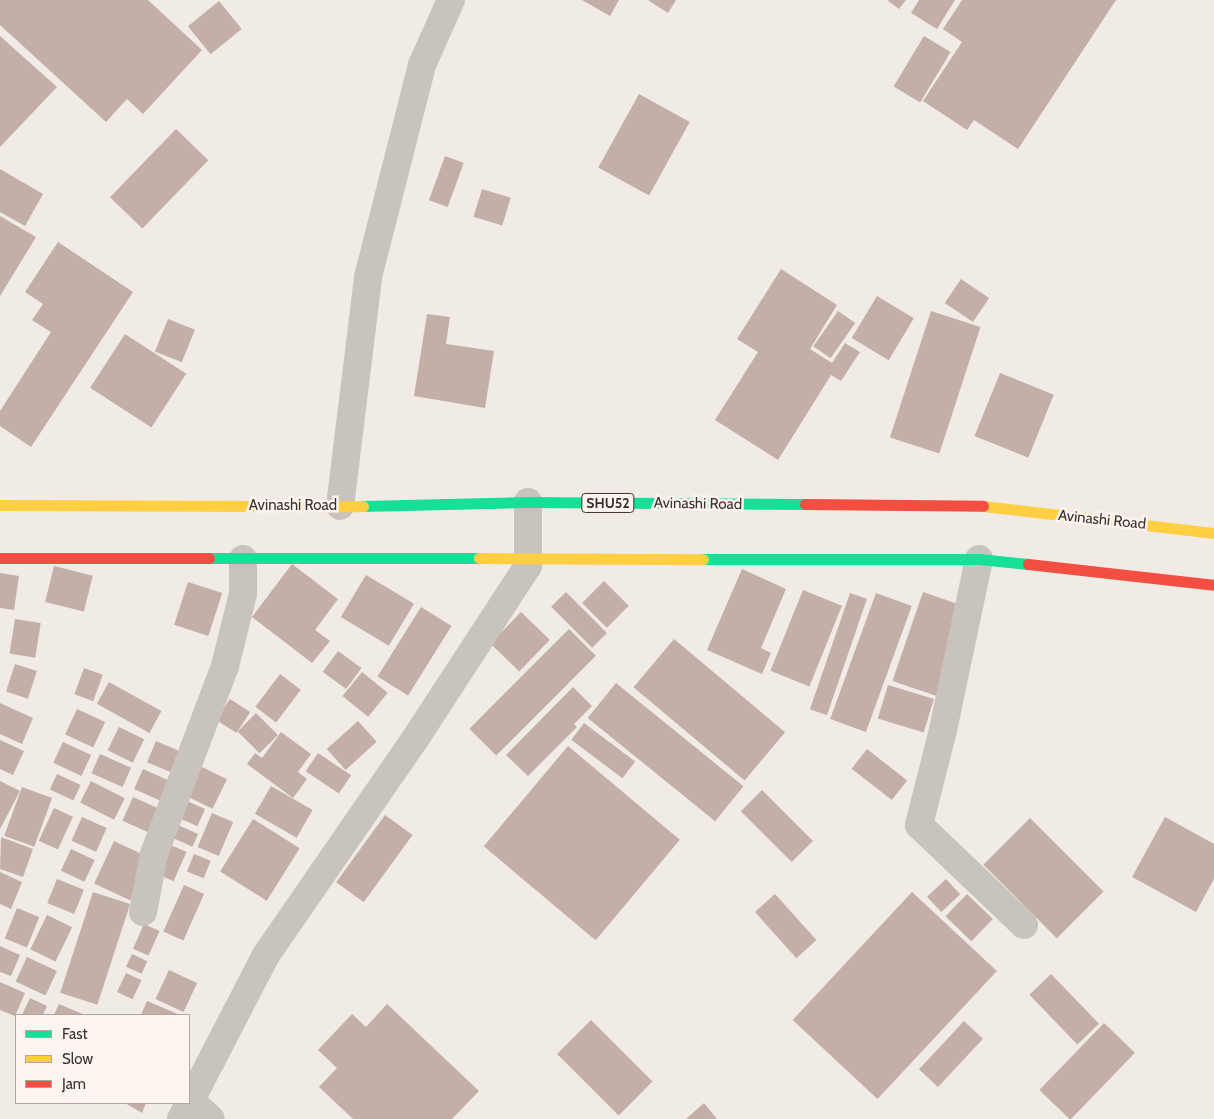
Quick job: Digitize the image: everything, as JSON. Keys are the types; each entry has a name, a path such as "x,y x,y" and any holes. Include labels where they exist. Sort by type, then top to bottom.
{"main road":[{"name":"Avinashi Road","path":"0,505 340,506 528,502 979,506 1214,532"},
{"path":"0,558 979,559 1214,585"}],"street":[{"path":"340,506 368,277 422,65 451,0"},
{"path":"194,1113 266,955 418,736 528,566 528,502"},
{"path":"143,912 154,854 225,666 242,594 242,558"},
{"path":"979,559 943,730 919,825 1024,925"}],"building":[{"path":"0,0 148,0 202,50 143,114 127,99 106,122 0,25"},
{"path":"582,0 619,0 610,16"},
{"path":"648,0 676,0 668,13"},
{"path":"887,0 906,0 899,9"},
{"path":"919,0 955,0 937,29 911,13"},
{"path":"962,0 1116,0 1018,149 974,120 967,130 923,101 962,42 943,29"},
{"path":"219,1 242,29 211,54 188,26"},
{"path":"0,36 57,87 0,147"},
{"path":"924,36 951,52 920,103 894,87"},
{"path":"639,94 690,122 649,196 598,167"},
{"path":"176,129 208,160 142,229 110,197"},
{"path":"445,156 464,163 448,207 429,200"},
{"path":"0,169 43,194 25,226 0,212"},
{"path":"482,189 511,198 502,226 474,217"},
{"path":"0,216 36,237 0,296"},
{"path":"58,242 133,292 31,447 0,426 0,411 51,332 32,320 43,304 25,292"},
{"path":"781,269 837,305 810,349 832,363 845,343 860,352 841,381 831,375 778,460 715,420 758,352 737,339"},
{"path":"961,279 989,298 973,322 945,303"},
{"path":"877,296 914,318 889,360 852,338"},
{"path":"838,311 855,323 831,358 813,346"},
{"path":"931,311 980,327 939,454 890,437"},
{"path":"427,314 450,317 446,344 494,351 485,408 414,396"},
{"path":"168,319 195,330 182,362 155,351"},
{"path":"125,334 186,374 151,427 90,388"},
{"path":"1000,373 1054,395 1028,458 975,436"},
{"path":"292,564 338,599 315,630 330,641 312,663 252,617"},
{"path":"54,566 93,576 84,612 45,602"},
{"path":"742,569 786,589 761,648 771,653 762,674 707,650"},
{"path":"0,573 19,576 14,610 0,608"},
{"path":"366,575 414,604 389,646 341,617"},
{"path":"604,581 629,606 607,628 582,603"},
{"path":"188,582 222,593 208,636 174,625"},
{"path":"803,590 842,606 809,686 770,671"},
{"path":"566,592 607,633 592,648 551,607"},
{"path":"923,592 966,607 936,696 892,681"},
{"path":"850,593 867,599 827,715 810,709"},
{"path":"876,593 912,606 866,732 830,719"},
{"path":"421,607 452,626 408,696 378,677"},
{"path":"521,612 550,640 519,671 490,644"},
{"path":"15,619 41,623 35,658 10,654"},
{"path":"569,629 596,656 496,756 469,729"},
{"path":"674,639 785,732 745,780 634,687"},
{"path":"338,651 361,668 346,689 323,672"},
{"path":"15,664 37,671 28,699 6,692"},
{"path":"84,668 103,675 93,701 74,694"},
{"path":"362,672 388,693 368,717 342,696"},
{"path":"280,674 301,690 276,722 255,707"},
{"path":"109,682 161,711 149,733 97,704"},
{"path":"616,683 743,786 715,821 588,718"},
{"path":"888,685 934,699 924,733 878,718"},
{"path":"573,687 592,706 574,724 577,727 528,776 506,755"},
{"path":"230,699 250,712 237,733 216,720"},
{"path":"0,703 33,718 22,744 0,734"},
{"path":"77,709 105,722 93,747 65,734"},
{"path":"256,713 278,735 260,753 238,731"},
{"path":"358,721 377,742 346,770 327,749"},
{"path":"584,723 635,762 622,778 571,740"},
{"path":"119,727 144,739 133,763 108,750"},
{"path":"281,732 311,754 298,772 307,779 293,798 247,764 255,753 262,758"},
{"path":"0,740 24,751 13,775 0,769"},
{"path":"156,741 182,752 173,773 147,762"},
{"path":"63,742 91,755 81,776 53,763"},
{"path":"568,746 680,840 596,940 484,846"},
{"path":"867,749 907,780 892,800 852,769"},
{"path":"318,753 351,775 339,794 306,771"},
{"path":"100,754 131,768 123,787 91,773"},
{"path":"200,766 227,779 212,809 186,796"},
{"path":"143,769 172,782 163,802 134,789"},
{"path":"57,774 81,785 73,800 50,789"},
{"path":"0,781 20,791 0,829"},
{"path":"91,781 125,798 114,820 80,802"},
{"path":"271,786 313,810 297,838 255,814"},
{"path":"22,787 52,798 34,847 4,836"},
{"path":"762,790 813,841 792,862 741,811"},
{"path":"133,797 165,811 154,835 122,821"},
{"path":"185,800 205,809 197,826 177,817"},
{"path":"54,808 73,817 58,850 39,841"},
{"path":"212,813 233,822 219,856 198,847"},
{"path":"385,815 413,835 364,902 336,882"},
{"path":"82,817 107,828 96,852 71,841"},
{"path":"1165,817 1214,844 1214,879 1196,912 1132,877"},
{"path":"1030,818 1104,892 1057,938 983,865"},
{"path":"253,819 300,848 267,901 220,872"},
{"path":"178,825 198,834 192,847 172,838"},
{"path":"1,837 33,849 23,877 0,869"},
{"path":"114,841 150,858 130,901 94,884"},
{"path":"171,845 187,852 174,881 158,874"},
{"path":"71,849 95,860 84,882 61,871"},
{"path":"194,854 211,861 204,878 187,872"},
{"path":"0,872 22,882 11,909 0,904"},
{"path":"57,879 84,890 74,914 47,903"},
{"path":"946,879 960,894 941,912 927,897"},
{"path":"184,885 204,894 183,941 163,932"},
{"path":"93,892 130,904 97,1005 60,993"},
{"path":"912,892 997,971 877,1099 793,1020"},
{"path":"775,894 816,940 796,958 755,912"},
{"path":"967,894 993,919 971,941 945,916"},
{"path":"17,908 39,917 27,948 5,939"},
{"path":"47,915 72,927 56,961 30,949"},
{"path":"144,924 160,931 149,956 133,949"},
{"path":"0,946 20,955 11,976 0,972"},
{"path":"132,954 147,961 141,974 126,967"},
{"path":"27,957 57,971 45,995 16,981"},
{"path":"169,970 197,983 184,1012 155,999"},
{"path":"126,973 141,980 133,999 117,992"},
{"path":"1051,974 1099,1024 1077,1044 1029,995"},
{"path":"0,982 25,993 15,1016 0,1010"},
{"path":"30,998 47,1006 43,1014 22,1014"},
{"path":"147,1001 178,1014 141,1014"},
{"path":"59,1004 83,1014 54,1014"},
{"path":"387,1004 479,1091 452,1119 353,1119 319,1087 337,1068 318,1050 352,1014 366,1027"},
{"path":"591,1020 653,1082 619,1115 557,1054"},
{"path":"964,1021 983,1039 938,1087 919,1069"},
{"path":"1104,1023 1135,1053 1071,1119 1039,1090"},
{"path":"704,1103 717,1119 686,1119"},
{"path":"127,1104 146,1104 142,1113"}],"traffic: fast":[{"path":"363,506 528,502 805,504"},
{"path":"209,558 479,558"},
{"path":"703,559 979,559 1028,564"}],"traffic: slow":[{"path":"0,505 363,506"},
{"path":"983,506 1214,533"},
{"path":"479,558 703,559"}],"traffic: jam":[{"path":"805,504 983,506"},
{"path":"0,558 209,558"},
{"path":"1028,564 1214,585"}]}
